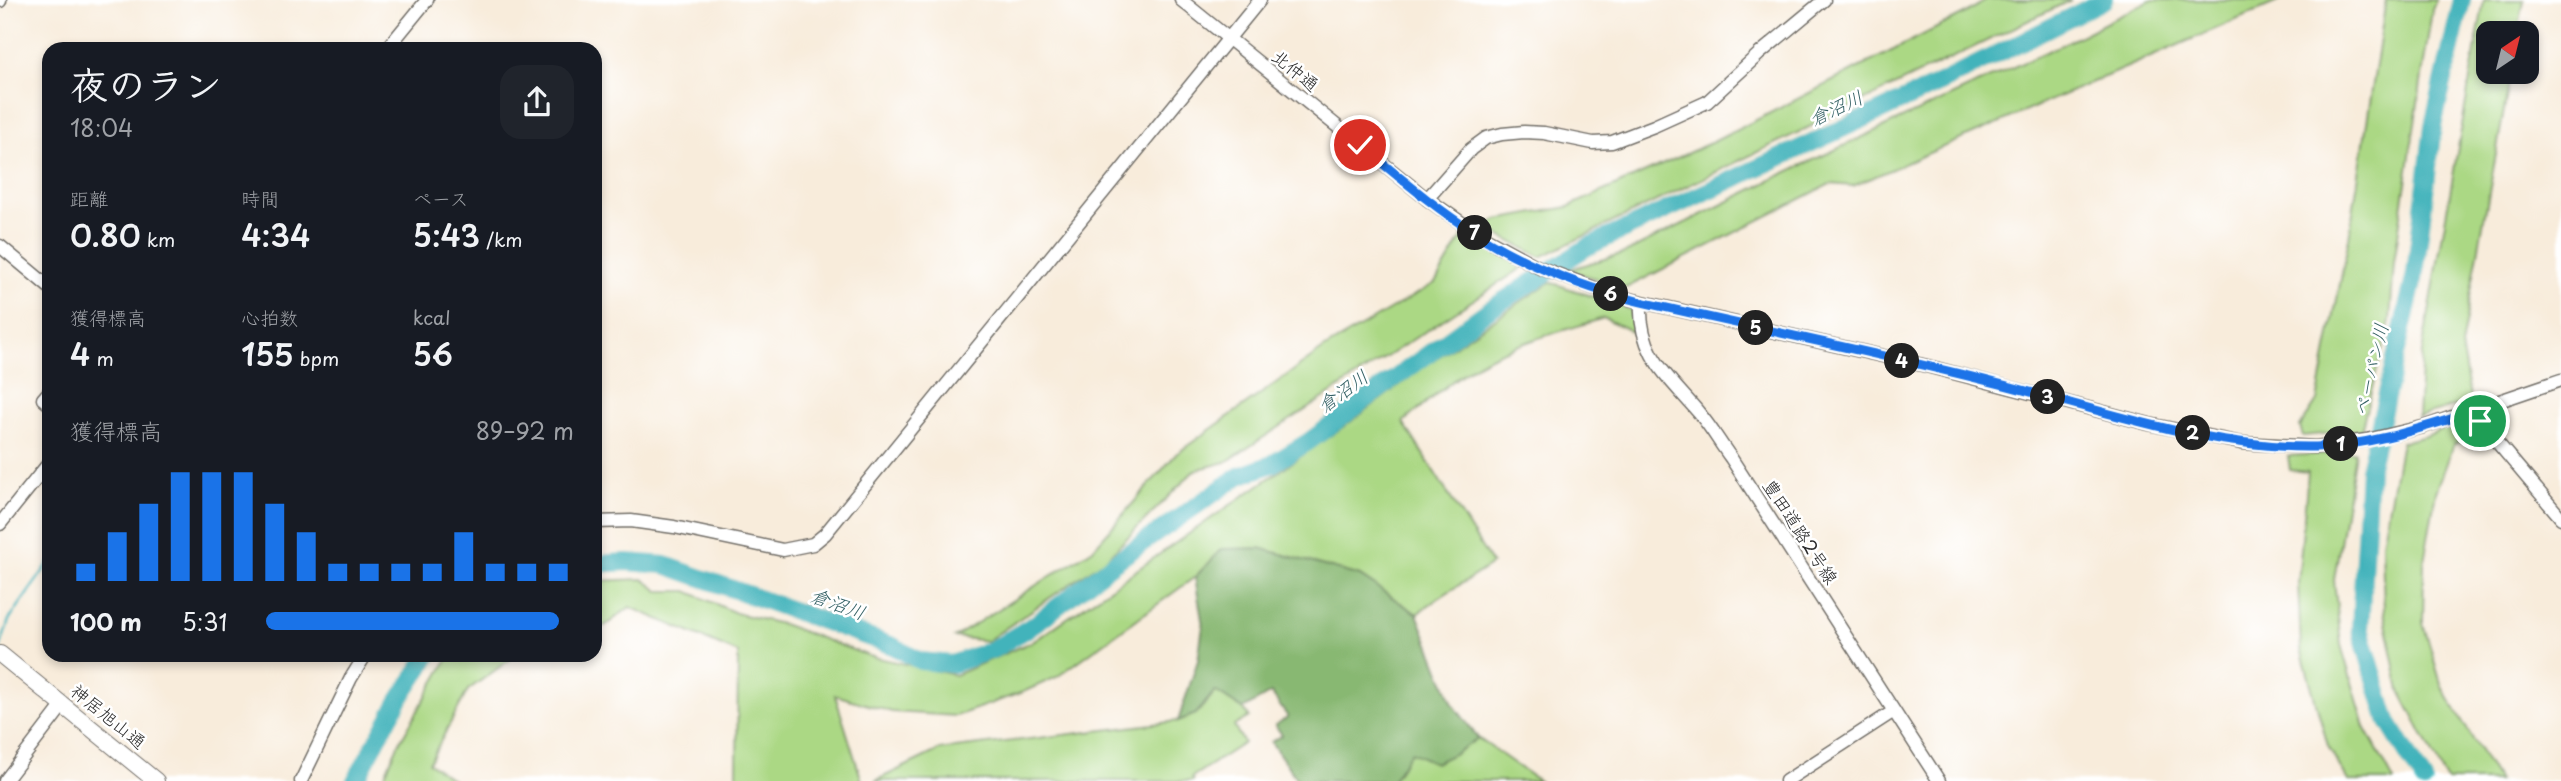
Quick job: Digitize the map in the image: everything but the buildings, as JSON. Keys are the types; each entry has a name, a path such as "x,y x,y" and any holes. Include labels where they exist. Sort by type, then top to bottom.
{"main road":[{"name":"神居旭山通","path":"2,655 156,781"}],"street":[{"path":"393,42 427,0"},
{"name":"北仲通","path":"1181,0 1427,199 1490,242 1538,267 1641,302 1995,382 2149,424 2241,443 2319,447 2367,440 2476,411 2561,380"},
{"path":"602,522 674,527 783,550 813,544 825,534 1260,0"},
{"path":"1427,199 1471,149 1486,138 1524,132 1544,133 1593,143 1612,142 1707,102 1824,0"},
{"path":"0,246 42,281"},
{"name":"豊田道路2号線","path":"1641,302 1643,334 1652,357 1700,414 1731,458 1939,781"},
{"path":"2476,411 2491,435 2561,518"},
{"path":"0,524 42,472"},
{"path":"301,781 361,662"},
{"path":"5,781 63,705"},
{"path":"1786,781 1894,710"}],"green space":[{"path":"1987,0 2071,0 1541,257 1482,227 1497,220 1568,207 1717,140"},
{"path":"2150,0 2282,0 1853,186 1830,184 1626,288 1568,270 1627,252 1781,175 2078,37"},
{"path":"2386,0 2436,0 2432,10 2394,262 2390,321 2361,430 2303,436 2300,427 2317,401 2349,238"},
{"path":"2484,0 2524,0 2520,21 2480,21"},
{"path":"2476,45 2476,84 2509,84 2461,346 2471,402 2418,417 2422,352"},
{"path":"1470,233 1522,268 1226,462 1195,470 1105,560 987,641 955,637 1093,549 1176,454 1325,348 1435,283 1463,236"},
{"path":"1550,282 1632,310 1633,332 1604,318 1504,351 1467,371 1403,422 1492,564 1417,614 1360,576 1222,549 1195,577 1057,677 1023,692 956,716 892,712 835,695 862,781 737,781 738,653 630,607 602,626 602,581 643,579 659,591 687,591 736,613 785,625 869,656 955,675 1034,641 1356,418 1429,363"},
{"path":"2468,418 2476,436 2454,444 2436,492 2424,561 2423,623 2442,687 2498,781 2447,781 2400,691 2384,612 2382,543 2401,442 2426,436"},
{"path":"2355,452 2334,580 2341,645 2365,727 2394,781 2348,781 2328,746 2301,649 2298,583 2308,472 2290,470 2288,456"},
{"path":"1260,548 1360,576 1417,614 1453,704 1478,738 1435,763 1411,752 1392,781 1298,781 1271,742 1282,735 1275,725 1288,717 1271,693 1243,709 1215,691 1196,714 1178,721 1198,660 1203,626 1195,577 1222,549"},
{"path":"446,662 506,662 468,690 429,763 452,779 451,781 382,781 398,745"},
{"path":"1216,691 1243,709 1249,717 1234,726 1244,743 1192,777 1193,781 875,781 939,750 1178,721 1196,714"},
{"path":"1478,738 1539,781 1392,781 1411,752 1456,753"}],"waterway":[{"name":"倉沼川","path":"602,564 627,562 665,565 893,646 920,661 952,664 994,649 1035,624 1115,562 1239,476 1272,464 1308,442 1487,311 1589,246 1930,88 2104,0"},
{"name":"ペーパン川","path":"2424,781 2388,722 2360,629 2369,470 2415,274 2433,126 2462,0"},
{"path":"0,648 9,620 42,573"},
{"name":"倉沼川","path":"355,781 398,702 424,662"}],"route":[{"path":"1360,145 1427,199 1490,242 1538,267 1616,296 1927,366 2149,424 2241,443 2316,447 2367,440 2476,411 2480,421"}]}
